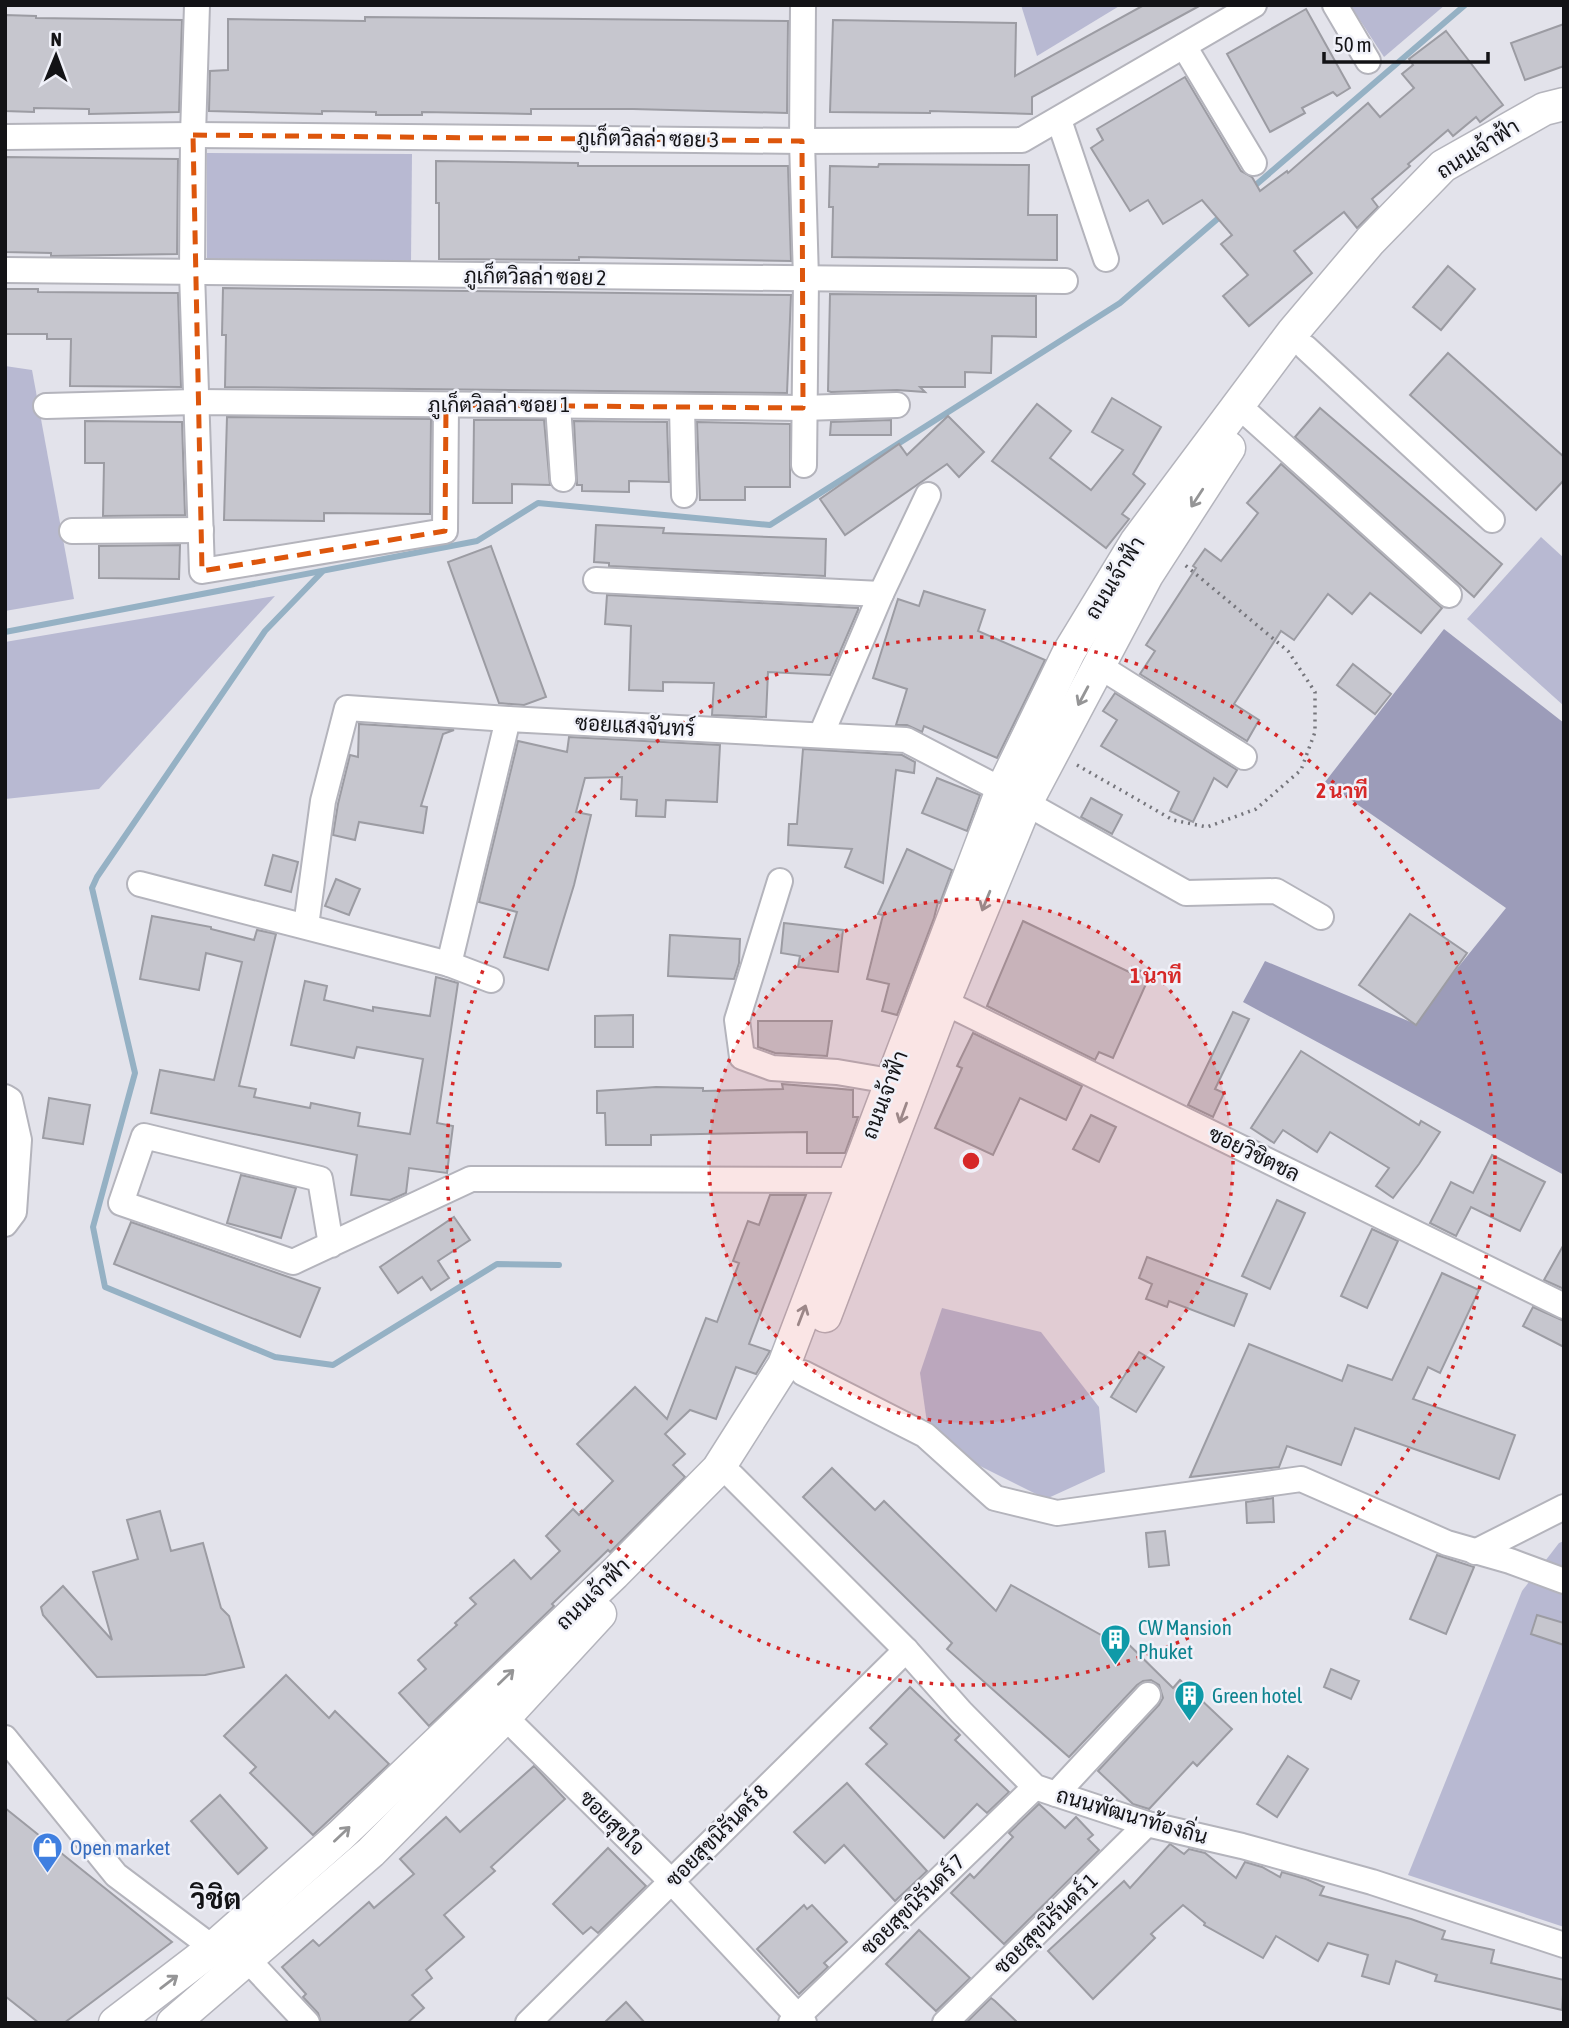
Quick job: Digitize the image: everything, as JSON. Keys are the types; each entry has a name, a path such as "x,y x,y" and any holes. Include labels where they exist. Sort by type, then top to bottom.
{"main road":[{"name":"ถนนเจ้าฟ้า","path":"173,2023 371,1852 505,1717 732,1476 803,1373 944,1002 1014,797 1069,652 1136,542 1293,332 1370,241 1443,166 1544,109 1564,104"},
{"name":"ถนนเจ้าฟ้า","path":"115,2023 213,1948 340,1836 614,1574 719,1469 783,1364 890,1080 1014,797 1099,666 1147,575 1250,416 1387,248 1460,177 1551,127 1564,124"}],"street":[{"path":"197,5 192,273 202,571 445,531 446,405"},
{"path":"803,5 802,141 806,279 804,465"},
{"path":"1335,5 1368,61"},
{"name":"ภูเก็ตวิลล่า ซอย 3","path":"5,137 193,135 802,141 1022,140 1249,6"},
{"path":"1184,46 1254,163"},
{"path":"1059,120 1106,259"},
{"name":"ภูเก็ตวิลล่า ซอย 2","path":"5,270 1065,281"},
{"path":"1306,348 1492,520"},
{"name":"ภูเก็ตวิลล่า ซอย 1","path":"46,406 195,402 803,408 897,405"},
{"path":"558,405 563,479"},
{"path":"682,407 684,495"},
{"path":"1250,416 1449,595"},
{"path":"821,736 881,594 928,495"},
{"path":"72,531 201,530"},
{"path":"596,580 881,594"},
{"path":"1099,666 1244,757"},
{"name":"ซอยแสงจันทร์","path":"306,926 323,801 347,708 906,740 1186,893 1276,891 1321,917"},
{"path":"449,964 508,719"},
{"path":"780,881 737,1020 741,1057 772,1068 837,1072 890,1080"},
{"path":"140,884 449,964 491,981"},
{"name":"ซอยวิชิตชล","path":"944,1002 1564,1306"},
{"path":"5,1097 10,1100 19,1140 14,1212 5,1224"},
{"path":"331,1245 320,1179 144,1136 121,1203 293,1262 331,1245 471,1179 853,1180"},
{"path":"803,1373 925,1436 995,1498 1057,1513 1301,1479 1447,1543 1510,1561 1564,1581"},
{"name":"ถนนพัฒนาท้องถิ่น","path":"732,1476 1045,1791 1147,1825 1241,1846 1372,1882 1564,1945"},
{"path":"1475,1552 1564,1507"},
{"name":"ซอยสุขนิรันดร์ 8","path":"528,2023 906,1650"},
{"name":"ซอยสุขนิรันดร์ 7","path":"798,2021 1148,1695"},
{"name":"ซอยสุขใจ","path":"505,1717 671,1881 798,2021"},
{"path":"5,1738 116,1875 213,1948"},
{"name":"ซอยสุขนิรันดร์ 1","path":"945,2023 1147,1825"},
{"path":"248,1960 307,2023"}],"highlighted area":[{"path":"193,135 802,141 803,408 446,405 445,531 202,571"}],"shaded area":[{"path":"1021,5 1121,5 1037,56"},
{"path":"1350,5 1445,5 1384,57"},
{"path":"207,153 412,154 411,262 207,261"},
{"path":"5,366 32,370 74,599 5,611"},
{"path":"1541,537 1564,558 1564,706 1467,619"},
{"path":"275,596 99,789 5,799 5,642"},
{"path":"1444,629 1564,723 1564,1175 1243,1002 1265,961 1413,1023 1506,908 1325,782"},
{"path":"942,1308 1041,1332 1099,1407 1105,1472 1046,1499 964,1458 927,1423 920,1373"},
{"path":"1564,1541 1564,1927 1408,1875 1522,1591 1559,1543"}],"building":[{"path":"1144,5 1201,5 1032,97 1032,114 830,112 833,20 1016,23 1015,76"},
{"path":"1306,9 1350,88 1337,96 1333,92 1302,108 1305,113 1270,132 1227,54"},
{"path":"5,15 36,18 182,20 179,112 89,114 89,109 34,108 34,112 5,111"},
{"path":"365,17 788,21 787,113 633,109 531,109 531,114 422,112 422,115 376,115 376,112 322,111 322,114 209,111 210,71 228,70 228,19 365,21"},
{"path":"1564,24 1564,66 1525,80 1511,43"},
{"path":"1446,31 1503,105 1480,122 1476,117 1453,136 1448,130 1372,199 1378,207 1357,228 1344,212 1294,251 1312,273 1249,326 1223,296 1248,275 1221,244 1232,235 1202,200 1163,224 1148,200 1130,211 1091,148 1103,140 1097,129 1185,77 1241,171 1252,177 1260,191 1287,171 1288,173 1368,103 1380,117 1414,88 1402,74 1413,65 1409,59"},
{"path":"5,157 178,159 177,254 51,256 51,253 5,252"},
{"path":"436,161 578,163 578,166 788,166 791,261 579,257 579,260 439,259"},
{"path":"879,164 1029,165 1028,215 1057,215 1057,260 832,257 830,166 878,167"},
{"path":"1448,266 1475,289 1441,330 1413,307"},
{"path":"223,288 791,295 787,393 225,387"},
{"path":"5,289 38,289 38,292 178,293 181,387 70,386 71,339 47,339 47,334 5,334"},
{"path":"830,294 1036,296 1036,337 992,336 991,373 965,372 965,387 920,387 925,392 831,392 828,391"},
{"path":"1448,353 1564,457 1564,480 1536,510 1410,395"},
{"path":"1112,398 1161,427 1133,474 1145,484 1122,514 1129,519 1106,548 992,461 1037,404 1071,431 1050,458 1091,490 1123,450 1092,432"},
{"path":"1320,408 1502,564 1474,597 1295,437"},
{"path":"948,416 984,452 959,477 947,464 845,535 820,499 899,444 907,455"},
{"path":"227,417 431,419 430,514 324,513 324,521 224,520"},
{"path":"474,420 544,420 550,485 512,484 512,503 473,503"},
{"path":"891,420 891,435 830,435 831,422"},
{"path":"85,421 182,422 185,515 103,516 104,463 85,463"},
{"path":"574,421 667,422 669,482 629,481 629,492 582,491 582,485 577,485"},
{"path":"697,422 790,424 790,487 745,487 745,500 700,500"},
{"path":"1281,464 1442,608 1421,633 1370,593 1352,614 1328,594 1294,640 1281,631 1234,704 1259,720 1247,741 1140,674 1155,651 1146,645 1196,568 1193,566 1205,549 1221,561 1258,513 1247,503"},
{"path":"596,525 664,528 663,533 826,539 825,576 609,566 609,563 594,562"},
{"path":"180,545 179,579 99,578 99,546"},
{"path":"491,546 546,697 524,705 499,703 448,562"},
{"path":"924,591 985,610 978,631 1045,660 997,758 924,726 922,732 907,725 896,725 907,689 873,678 898,599 919,606"},
{"path":"607,595 858,610 830,675 768,672 766,717 712,715 714,683 663,682 663,691 629,690 631,626 605,624"},
{"path":"1353,664 1391,694 1375,714 1337,685"},
{"path":"1115,693 1237,770 1227,787 1214,778 1193,822 1170,811 1179,792 1101,746 1117,720 1103,711"},
{"path":"359,724 454,730 443,734 421,806 427,807 423,833 359,822 355,840 333,835 350,755 358,757"},
{"path":"569,737 720,745 717,802 666,800 665,817 636,816 637,800 621,799 622,777 585,778 576,812 591,815 574,885 548,970 504,957 517,912 479,902 518,741 567,752"},
{"path":"803,749 902,755 915,762 914,773 896,770 883,883 845,867 852,849 788,845 789,824 797,824"},
{"path":"937,778 980,795 967,831 922,813"},
{"path":"1091,798 1122,815 1112,834 1081,817"},
{"path":"907,849 952,870 897,1015 882,1011 889,984 867,979 883,915 878,914"},
{"path":"273,855 298,862 291,892 265,885"},
{"path":"336,879 360,889 349,915 325,906"},
{"path":"1410,914 1467,953 1416,1025 1359,985"},
{"path":"152,916 211,927 254,940 257,930 276,934 239,1086 256,1089 254,1097 310,1108 311,1103 360,1113 358,1126 410,1134 423,1059 357,1047 354,1058 291,1045 305,981 327,986 324,1000 373,1011 373,1007 430,1016 436,977 458,983 437,1123 453,1126 447,1173 409,1168 406,1193 390,1200 351,1195 357,1155 151,1113 160,1070 214,1080 242,962 206,953 199,990 140,979"},
{"path":"1023,921 1129,972 1132,967 1150,975 1113,1058 1099,1052 1095,1060 987,1006"},
{"path":"784,923 843,930 838,972 798,967 800,956 781,953"},
{"path":"670,935 740,939 739,963 734,979 668,976"},
{"path":"1233,1012 1249,1019 1215,1089 1224,1093 1213,1117 1188,1105"},
{"path":"633,1015 633,1047 595,1047 595,1016"},
{"path":"758,1021 832,1021 827,1056 775,1053 758,1047"},
{"path":"973,1033 1082,1086 1066,1120 1020,1098 993,1155 935,1128 962,1068 957,1066"},
{"path":"1301,1051 1419,1125 1421,1121 1440,1132 1393,1198 1376,1186 1389,1168 1330,1132 1317,1152 1283,1130 1274,1143 1251,1128"},
{"path":"782,1084 853,1090 853,1117 858,1117 845,1153 807,1153 807,1132 651,1135 651,1145 606,1145 605,1113 597,1113 597,1091 656,1087 703,1088 703,1091 783,1089"},
{"path":"49,1098 90,1105 83,1144 43,1138"},
{"path":"1091,1115 1116,1127 1099,1162 1073,1149"},
{"path":"1492,1155 1545,1182 1520,1231 1471,1207 1456,1236 1430,1223 1451,1182 1473,1193"},
{"path":"241,1175 296,1188 281,1238 227,1223"},
{"path":"770,1195 806,1195 749,1344 770,1351 756,1374 736,1367 716,1419 690,1410 665,1434 685,1454 673,1465 685,1477 429,1726 399,1693 426,1669 418,1660 476,1604 470,1598 514,1560 531,1579 560,1551 546,1536 573,1509 579,1515 613,1481 577,1444 635,1387 667,1419 706,1318 717,1322 739,1263 733,1261 748,1221 759,1225"},
{"path":"1277,1200 1305,1213 1270,1289 1242,1276"},
{"path":"454,1217 470,1240 438,1261 449,1278 431,1290 422,1277 398,1293 380,1267"},
{"path":"131,1222 320,1288 300,1337 114,1264"},
{"path":"1372,1229 1398,1241 1367,1308 1341,1296"},
{"path":"1564,1244 1564,1289 1544,1280"},
{"path":"1147,1257 1247,1294 1234,1326 1169,1301 1167,1307 1146,1299 1152,1284 1139,1278"},
{"path":"1442,1273 1479,1290 1440,1373 1428,1367 1413,1399 1515,1435 1499,1479 1355,1428 1341,1465 1287,1446 1279,1467 1190,1477 1249,1344 1342,1381 1348,1365 1392,1380"},
{"path":"1533,1307 1564,1321 1564,1347 1523,1326"},
{"path":"1139,1352 1164,1367 1136,1412 1111,1397"},
{"path":"832,1468 875,1510 884,1501 996,1611 1011,1585 1103,1636 1111,1627 1173,1688 1180,1680 1232,1729 1197,1766 1193,1762 1149,1809 1133,1804 1098,1771 1159,1705 1163,1698 1159,1685 1151,1680 1137,1685 1069,1757 947,1649 952,1643 803,1497"},
{"path":"1273,1498 1274,1522 1247,1523 1246,1502"},
{"path":"160,1511 171,1551 203,1543 221,1608 229,1616 244,1667 205,1675 97,1677 43,1615 41,1607 63,1586 112,1640 93,1572 138,1559 127,1520"},
{"path":"1165,1531 1169,1565 1149,1567 1146,1533"},
{"path":"1437,1555 1474,1567 1446,1634 1410,1619"},
{"path":"1537,1615 1564,1623 1564,1645 1531,1634"},
{"path":"1331,1669 1359,1681 1351,1699 1324,1687"},
{"path":"286,1675 329,1718 335,1711 389,1764 313,1835 250,1773 256,1767 224,1736"},
{"path":"910,1687 960,1735 955,1740 1009,1792 987,1813 977,1804 944,1838 866,1764 887,1744 870,1728"},
{"path":"1288,1756 1308,1769 1277,1817 1257,1804"},
{"path":"534,1766 565,1799 491,1867 495,1871 444,1915 464,1937 426,1970 432,1978 412,1995 424,2008 407,2023 321,2023 318,2013 303,1997 306,1994 282,1967 313,1940 319,1946 369,1902 374,1908 414,1874 400,1859 446,1817 460,1832"},
{"path":"847,1783 927,1871 895,1901 844,1845 825,1863 794,1832"},
{"path":"220,1795 267,1848 238,1874 191,1821"},
{"path":"1039,1804 1065,1828 1076,1817 1093,1835 1088,1839 1099,1850 1004,1944 951,1893 970,1874 974,1878 1013,1837 1009,1833"},
{"name":"Open market","path":"5,1808 172,1942 64,2023 39,2023 5,1996"},
{"path":"1170,1844 1184,1854 1189,1849 1205,1853 1236,1878 1245,1862 1262,1867 1280,1877 1282,1872 1324,1887 1320,1895 1411,1919 1445,1931 1442,1939 1494,1950 1491,1963 1564,1980 1562,2010 1435,1981 1437,1975 1396,1961 1389,1984 1362,1976 1368,1955 1328,1943 1318,1961 1276,1936 1263,1958 1204,1925 1205,1923 1183,1905 1151,1934 1155,1938 1093,1999 1048,1951 1124,1881 1130,1888"},
{"path":"608,1848 646,1886 598,1933 591,1927 583,1934 553,1904"},
{"path":"804,1905 807,1909 812,1905 847,1942 824,1963 828,1967 799,1994 757,1949"},
{"path":"919,1930 970,1978 936,2011 886,1964"},
{"path":"991,1998 995,2001 1018,2023 966,2023"},
{"path":"626,2002 645,2023 604,2023"}],"waterway":[{"path":"1251,189 1465,5"},
{"path":"5,632 477,541 538,503 770,525 1120,303 1222,215"},
{"path":"322,572 265,631 92,888 135,1073 93,1227 105,1287 275,1357 333,1365 497,1264 559,1265"}],"place":[{"name":"CW Mansion Phuket","path":"1115,1667"},
{"name":"Green hotel","path":"1189,1723"},
{"name":"Open market","path":"47,1875"}],"district":[{"name":"วิชิต","path":"216,1899"}]}
